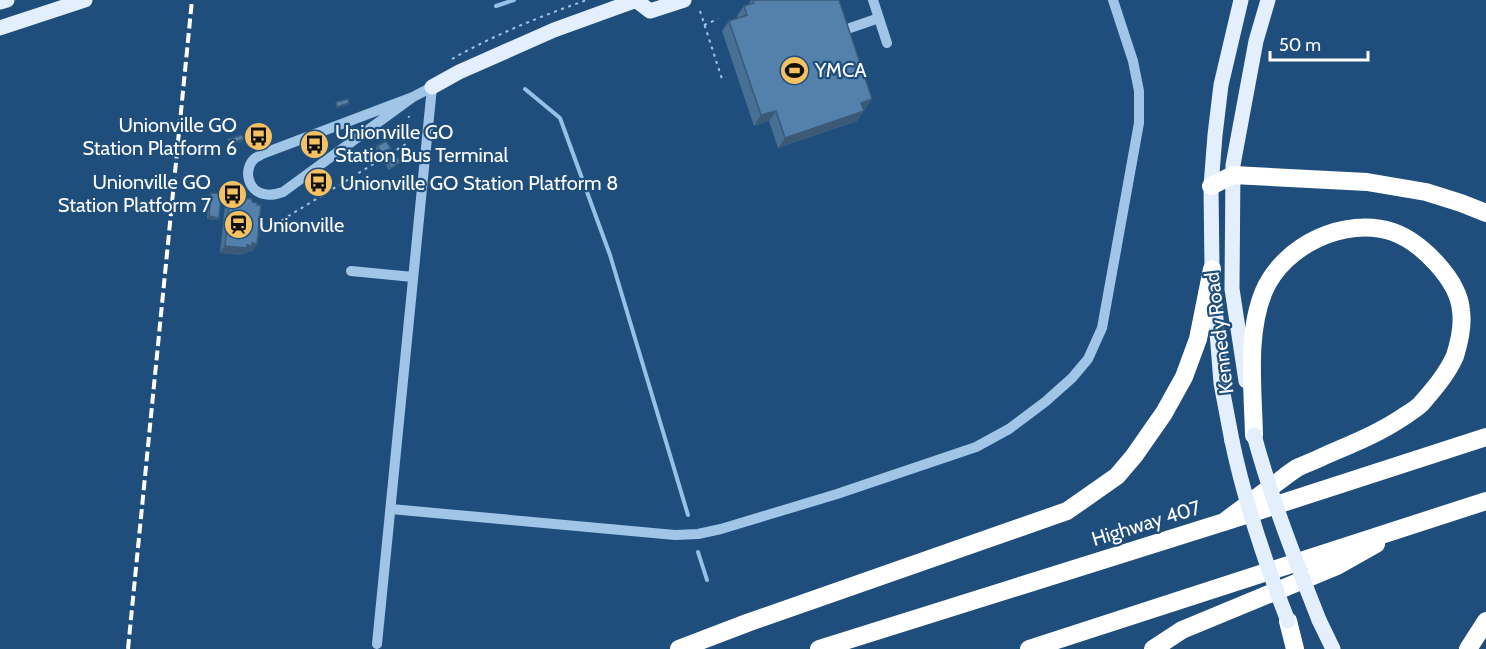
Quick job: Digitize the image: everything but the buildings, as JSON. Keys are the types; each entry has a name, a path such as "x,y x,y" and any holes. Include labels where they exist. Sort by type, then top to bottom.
{"highway":[{"path":"1211,186 1233,175 1367,182 1426,192 1486,213"},
{"path":"1224,522 1298,468 1389,427 1419,406 1444,375 1455,355 1461,311 1456,292 1430,256 1410,240 1392,232 1367,228 1336,231 1307,243 1282,264 1271,277 1257,315 1252,357 1254,435"},
{"path":"679,649 1067,510 1117,476 1164,413 1184,377 1198,339 1212,269"},
{"name":"Highway 407","path":"819,649 1486,437"},
{"path":"1029,649 1486,501"},
{"path":"1153,649 1182,630 1337,566 1409,526"},
{"path":"1288,621 1294,649"},
{"path":"1468,649 1486,621"}],"main road":[{"path":"0,2 8,0"},
{"path":"0,28 84,0"},
{"path":"432,87 459,72 593,15 637,0 651,11 684,0"},
{"name":"Kennedy Road","path":"1241,0 1221,85 1211,186 1212,269 1221,383 1241,486 1269,574 1288,621 1304,649"},
{"name":"Kennedy Road","path":"1268,0 1256,40 1233,175 1232,289 1254,435 1266,479 1298,568 1333,649"}],"street":[{"path":"873,0 887,43"},
{"path":"391,509 675,536 698,534 754,520 976,447 1009,429 1072,378 1088,359 1102,328 1139,123 1139,91 1133,61 1113,0"},
{"path":"850,28 879,18"},
{"path":"377,644 432,87"},
{"path":"413,97 283,192 273,195 263,194 255,190 249,182 249,165 262,154 413,97 432,87"},
{"path":"351,271 413,278"}],"path":[{"path":"700,11 722,79"},
{"path":"704,25 718,19"}],"waterway":[{"path":"496,6 514,0"},
{"path":"525,89 560,118 610,255 688,515"},
{"path":"698,552 707,580"}],"railway":[{"path":"128,649 192,0"}],"place":[{"name":"YMCA","path":"794,70"},
{"name":"Unionville GO Station Platform 6","path":"258,137"},
{"name":"Unionville GO Station Bus Terminal","path":"314,144"},
{"name":"Unionville GO Station Platform 8","path":"319,183"},
{"name":"Unionville GO Station Platform 7","path":"232,194"},
{"name":"Unionville","path":"238,225"}]}
